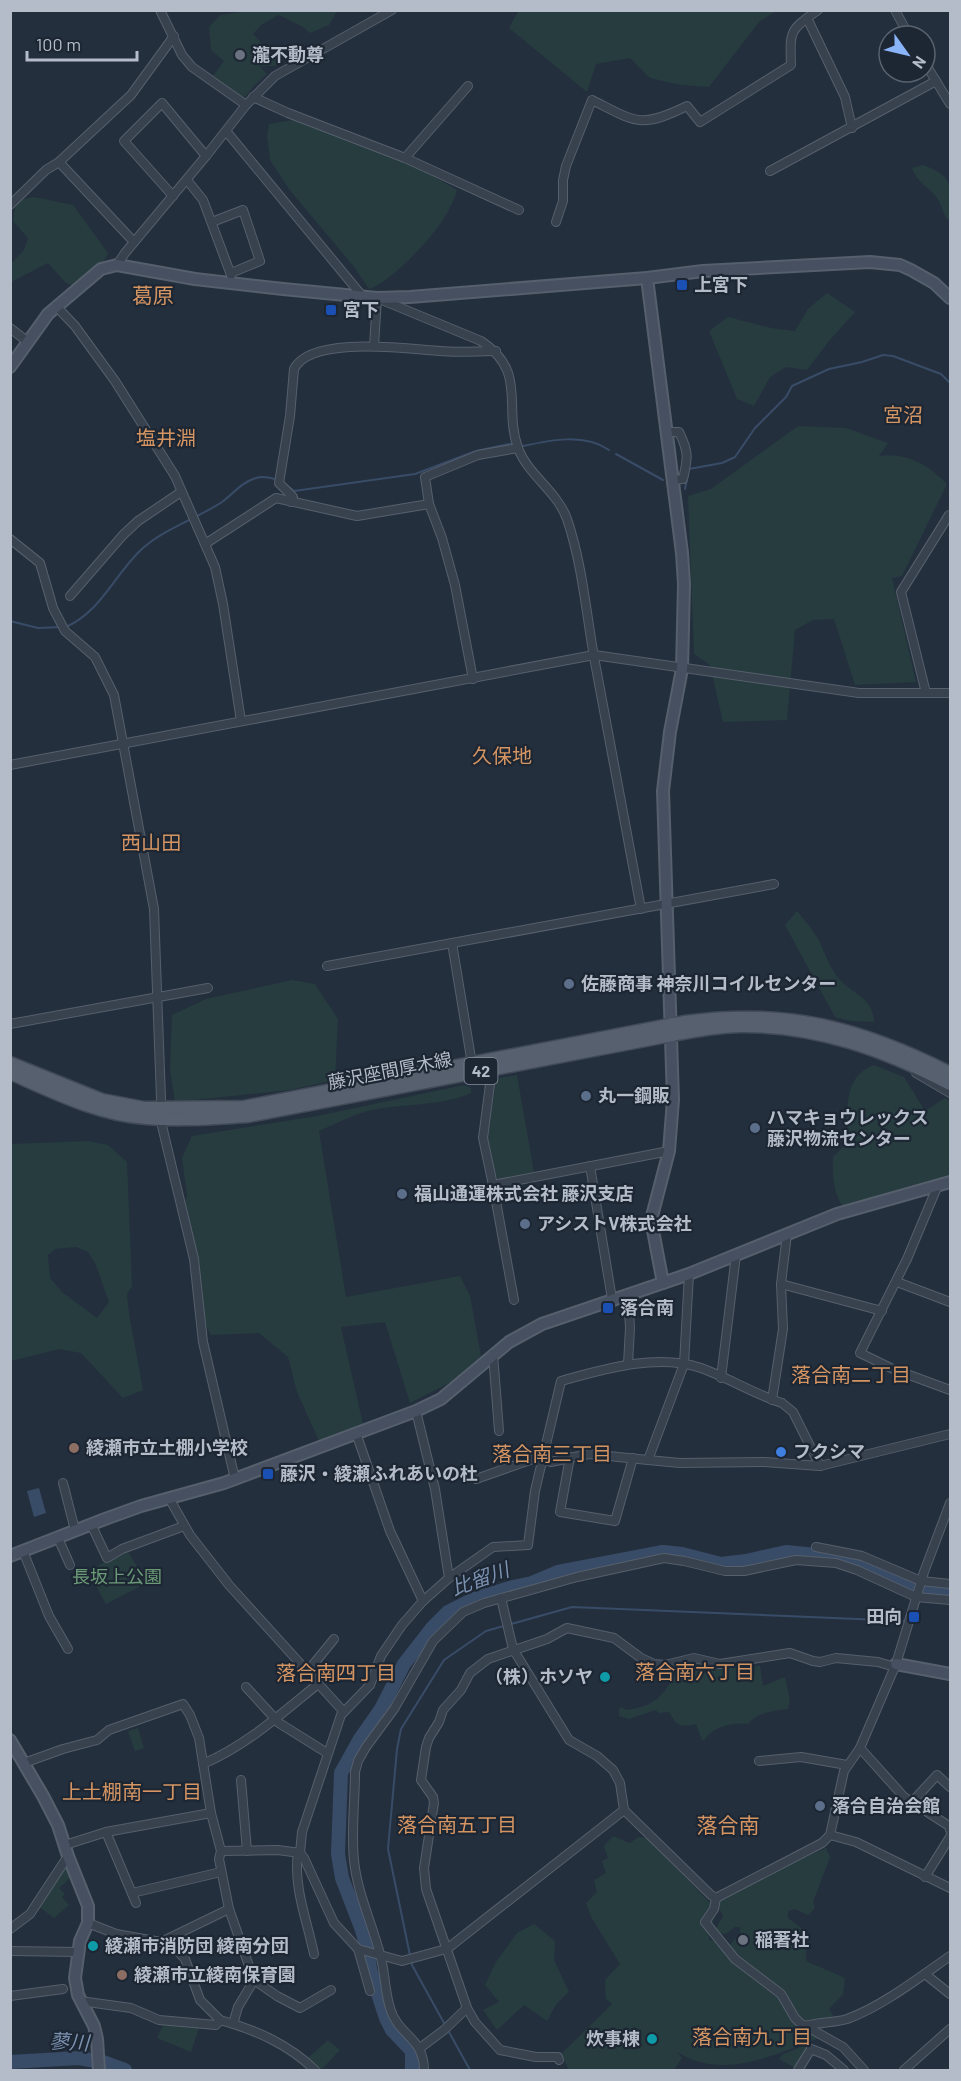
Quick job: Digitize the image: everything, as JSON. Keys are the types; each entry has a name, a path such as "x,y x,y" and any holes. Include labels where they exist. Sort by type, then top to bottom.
{"main road":[{"name":"藤沢座間厚木線","path":"10,1063 102,1100 162,1114 248,1116 492,1069 671,1030 714,1018 739,1017 790,1019 857,1034 918,1057 951,1073"},
{"name":"藤沢座間厚木線","path":"10,1073 82,1103 144,1118 162,1114 244,1107 472,1064 671,1030 766,1027 837,1037 890,1056 951,1084"}],"street":[{"path":"160,10 182,55 192,67 246,105"},
{"path":"117,265 246,105 275,76 392,10"},
{"path":"556,222 563,201 566,166 592,100 639,122 666,116 687,106 700,122 791,65 790,42 795,27 818,10"},
{"path":"895,10 903,24"},
{"path":"807,18 845,97 852,128"},
{"path":"10,205 131,95 174,36"},
{"path":"937,83 951,104"},
{"path":"770,171 931,84"},
{"path":"405,158 468,86"},
{"path":"253,97 288,113 405,158 519,210"},
{"path":"173,196 124,141 162,103 206,156"},
{"path":"226,131 363,297"},
{"path":"59,162 134,242"},
{"path":"187,180 203,200 232,278"},
{"path":"213,222 243,210 260,261 232,278"},
{"path":"10,367 56,306 101,269 117,265 195,279 232,278 377,298 647,279 703,271 870,262 900,265 934,284 951,298"},
{"path":"647,279 684,584 682,669 670,732 663,791 673,1100 669,1151 651,1220 663,1282"},
{"path":"374,346 377,298"},
{"path":"377,298 482,341 496,351 509,373 513,390 514,427 518,448 528,467 561,505 567,519 581,576 641,909"},
{"path":"56,306 75,326 136,412 175,476 215,567 242,721"},
{"path":"10,328 28,342"},
{"path":"291,502 293,497 279,483 290,416 294,369 297,362 304,357 332,349 374,346 443,352 496,351"},
{"path":"667,432 679,432 686,446 688,458 683,479 672,480"},
{"path":"473,679 455,585 442,538 429,504 425,477 478,455 518,448"},
{"path":"70,596 123,535 138,521 181,492"},
{"path":"204,544 276,498 357,516 429,504"},
{"path":"926,693 901,592 949,515"},
{"path":"10,539 40,563 52,608 66,631 95,657 114,695 154,909 162,1114 175,1185 194,1259 203,1342 235,1479"},
{"path":"10,765 594,656 855,693 951,693"},
{"path":"327,966 774,884"},
{"path":"452,943 472,1064"},
{"path":"10,1024 208,988"},
{"path":"10,1052 10,1058"},
{"path":"890,1056 951,1094"},
{"path":"918,1057 951,1068"},
{"path":"492,1069 483,1138 514,1300"},
{"path":"493,1185 669,1151"},
{"path":"590,1166 612,1299"},
{"path":"10,1556 91,1524 235,1479 416,1412 454,1390 493,1354 542,1324 689,1274 837,1214 951,1182"},
{"path":"938,1185 897,1282 860,1353 892,1369 951,1390"},
{"path":"772,1400 783,1329 781,1284 787,1234"},
{"path":"721,1378 736,1255"},
{"path":"648,1460 684,1364 689,1274"},
{"path":"897,1282 951,1302"},
{"path":"781,1284 882,1311"},
{"path":"628,1294 630,1328 628,1364"},
{"path":"493,1354 499,1431"},
{"path":"314,1954 306,1929 296,1869 302,1832 327,1753 343,1712 370,1685 381,1656 402,1625 448,1578 493,1546 528,1545 542,1461 561,1381 628,1364 684,1364 702,1368 782,1403 793,1412 820,1466"},
{"path":"416,1412 435,1489 448,1578"},
{"path":"356,1434 390,1531 423,1601"},
{"path":"476,1479 536,1458 551,1462 589,1454 680,1463 764,1462 820,1466 951,1434"},
{"path":"570,1457 560,1512 615,1521 633,1458"},
{"path":"63,1483 75,1530"},
{"path":"169,1498 184,1526 229,1585 343,1712"},
{"path":"716,1898 822,1843 830,1834 847,1765 860,1748 895,1666 921,1582 951,1503"},
{"path":"91,1524 107,1558 122,1549 184,1526"},
{"path":"940,1529 951,1529"},
{"path":"58,1538 70,1565"},
{"path":"816,1547 862,1556 921,1582 951,1584"},
{"path":"23,1551 49,1616 68,1649"},
{"path":"424,2070 420,2048 399,2027 390,2009 379,1956 356,1876 353,1858 355,1772 358,1761 394,1709 433,1641 463,1612 501,1598 577,1577 664,1558 725,1571 744,1571 796,1560 836,1563 858,1569 917,1596 951,1600"},
{"path":"858,1569 861,1558"},
{"path":"501,1598 513,1649 569,1740 597,1756 613,1770 620,1783 624,1810 716,1898"},
{"path":"559,2060 558,2057 536,2057 500,2050 475,2022 467,2008 426,1889 424,1868 434,1797 421,1780 426,1747 443,1710 461,1690 470,1672 488,1659 547,1639 567,1628 614,1638 641,1658 654,1664 665,1665 694,1658 720,1664 790,1653 820,1662 836,1658 878,1662 951,1674"},
{"path":"307,1672 334,1639"},
{"path":"204,1764 241,1745 318,1684"},
{"path":"246,1687 275,1719 327,1753"},
{"path":"24,1763 97,1740 109,1730 183,1704 199,1738 211,1813 221,1851 219,1859 229,1909 254,1980 300,2008 331,1990"},
{"path":"10,1740 54,1816 88,1906 88,1923 80,1941 75,1978 80,2001 94,2026 99,2070"},
{"path":"860,1748 904,1797 949,1826 951,1830"},
{"path":"759,1761 801,1757 847,1765"},
{"path":"912,1802 937,1775 951,1787"},
{"path":"241,1780 248,1851"},
{"path":"221,1851 299,1852 304,1858 334,1923 361,1950 402,1961 446,1949 624,1810"},
{"path":"10,1929 30,1914 66,1851 106,1832 211,1813"},
{"path":"106,1832 136,1903"},
{"path":"830,1834 856,1842 951,1888"},
{"path":"925,1877 951,1837"},
{"path":"132,1893 221,1872"},
{"path":"716,1898 714,1909 705,1922 735,1959 781,1994 795,2018 843,2047 864,2070"},
{"path":"161,1942 229,1909"},
{"path":"88,1923 116,1934 161,1942 176,1949 181,1953 200,2000 220,2020 289,2048 315,2070"},
{"path":"361,1950 370,1991"},
{"path":"10,1951 78,1952"},
{"path":"805,2026 817,2022 844,2020 860,2013 951,1956"},
{"path":"925,1974 951,1994"},
{"path":"233,2024 238,2007 254,1980"},
{"path":"10,1996 63,1989"},
{"path":"80,2001 131,2008 159,2020 216,2025 220,2020"},
{"path":"420,2048 444,2030 467,2008"},
{"path":"904,2070 951,2029"},
{"path":"798,2070 811,2049 826,2055 844,2070"}],"green space":[{"path":"519,10 776,11 759,22 709,87 681,85 650,78 630,58 596,64 587,92 509,28"},
{"path":"248,11 337,11 329,25 310,33 279,15 261,25 253,34 278,61 276,66 259,66 267,74 244,98 213,76 224,61 211,50 209,27 220,15"},
{"path":"293,120 352,135 375,151 403,159 457,190 445,217 415,254 390,276 369,289 355,268 289,189 270,160 267,136 269,124"},
{"path":"923,165 942,174 950,186 950,221 944,215 936,196 918,178 912,168"},
{"path":"34,197 73,205 108,253 103,263 72,285 66,283 48,263 11,282 11,264 24,250 28,238 13,221 15,210 20,201"},
{"path":"827,293 855,312 807,370 786,367 770,377 754,406 737,399 709,331 728,317 771,328 795,331 808,309"},
{"path":"798,426 846,428 888,443 879,456 898,456 916,461 933,471 947,484 902,576 892,578 916,682 855,685 834,619 813,620 795,630 787,720 723,722 710,665 694,654 688,496 711,489"},
{"path":"797,911 815,934 839,979 869,1005 874,1022 851,1021 835,1017 785,925"},
{"path":"292,980 315,984 338,1019 335,1080 290,1090 175,1102 170,1070 172,1015 206,999"},
{"path":"874,1065 904,1077 925,1111 945,1098 950,1101 950,1179 909,1186 856,1205 843,1207 834,1183 833,1157 848,1142 847,1108 851,1087 864,1070"},
{"path":"517,1075 534,1172 499,1179 495,1175 488,1138 496,1081"},
{"path":"464,1085 471,1088 471,1093 447,1101 368,1111 319,1131 346,1297 460,1276 470,1296 481,1356 451,1382 410,1403 385,1322 341,1327 363,1424 319,1441 297,1392 288,1357 259,1333 211,1335 195,1307 191,1255 182,1211 187,1196 182,1158 192,1136 317,1116"},
{"path":"88,1141 108,1145 127,1162 132,1286 127,1294 143,1390 123,1398 81,1353 59,1349 11,1361 11,1144","holes":["76,1247 88,1252 96,1265 109,1302 97,1318 62,1292 50,1278 48,1255 55,1249"]},
{"name":"長坂上公園","path":"127,1550 147,1583 106,1604 88,1571"},
{"path":"696,1662 722,1668 742,1664 745,1675 755,1675 755,1667 760,1665 763,1686 785,1677 790,1700 788,1709 761,1715 748,1724 724,1726 708,1735 704,1740 696,1724 680,1725 669,1712 659,1713 655,1710 629,1719 619,1716 619,1709 622,1707 626,1710 633,1709 654,1701 682,1669"},
{"path":"138,1728 144,1748 135,1751 128,1731"},
{"path":"613,1836 630,1843 638,1837 648,1838 712,1905 735,1890 826,1848 830,1857 813,1902 815,1908 808,1915 795,1909 788,1911 788,1918 807,1932 806,1961 845,1978 843,1994 829,2009 836,2020 834,2025 824,2028 819,2038 766,2058 748,2062 730,2065 713,2064 695,2060 677,2052 682,2058 674,2070 569,2070 561,2054 612,2004 606,1999 605,1980 620,1964 591,1917 586,1903 597,1892 594,1880 606,1873 602,1861 608,1858 604,1846","holes":["716,1907 723,1916 716,1928 719,1933 726,1934 735,1927 740,1927 740,1934 729,1946 709,1940 715,1916 713,1914"]},
{"path":"62,1868 66,1869 70,1878 59,1888 65,1894 62,1897 69,1905 54,1918 38,1906"},
{"path":"534,1924 555,1941 554,1960 569,1992 557,2003 547,2021 524,2005 497,2030 483,2010 499,2002 485,1985 496,1962 517,1933"},
{"path":"164,2023 199,2028 191,2052 157,2038"},
{"path":"328,2040 340,2050 321,2070 308,2058"},
{"path":"811,2043 795,2068 779,2059 783,2054"}],"water":[{"path":"39,1488 46,1513 34,1517 27,1491"}],"waterway":[{"path":"685,489 689,469 722,463 735,457 755,428 786,397 792,386 829,369 883,355 893,356 941,374 950,383"},
{"path":"519,445 567,439 589,441 609,450"},
{"path":"285,484 294,491 415,474 476,451 514,443"},
{"path":"616,454 663,480"},
{"path":"66,627 99,602 133,558 152,541 222,502 251,480 261,477 278,480"},
{"path":"10,621 38,628 61,627"},
{"name":"比留川","path":"412,2070 412,2051 392,2030 386,2018 370,1969 362,1930 342,1878 338,1854 341,1773 360,1739 381,1709 404,1664 432,1628 448,1612 474,1599 532,1583 558,1572 663,1552 682,1554 721,1564 786,1552 836,1557 866,1566 912,1587 927,1591 950,1592"},
{"path":"470,2070 412,1965 388,1849 397,1749 401,1729 444,1660 486,1631 572,1607 905,1621"},
{"name":"蓼川","path":"10,2062 79,2058 106,2063 125,2070"}],"place":[{"name":"瀧不動尊","path":"240,55"},
{"name":"上宮下","path":"682,285"},
{"name":"宮下","path":"331,310"},
{"name":"佐藤商事 神奈川コイルセンター","path":"569,984"},
{"name":"丸一鋼販","path":"586,1096"},
{"name":"ハマキョウレックス 藤沢物流センター","path":"755,1128"},
{"name":"福山通運株式会社 藤沢支店","path":"402,1194"},
{"name":"アシストV株式会社","path":"525,1224"},
{"name":"落合南","path":"608,1308"},
{"name":"綾瀬市立土棚小学校","path":"74,1448"},
{"name":"フクシマ","path":"781,1452"},
{"name":"藤沢・綾瀬ふれあいの杜","path":"268,1474"},
{"name":"田向","path":"914,1617"},
{"name":"（株）ホソヤ","path":"605,1677"},
{"name":"落合自治会館","path":"820,1806"},
{"name":"稲著社","path":"743,1940"},
{"name":"綾瀬市消防団 綾南分団","path":"93,1946"},
{"name":"綾瀬市立綾南保育園","path":"122,1975"},
{"name":"炊事棟","path":"652,2039"}],"district":[{"name":"葛原","path":"153,296"},
{"name":"宮沼","path":"903,415"},
{"name":"塩井淵","path":"166,438"},
{"name":"久保地","path":"502,756"},
{"name":"西山田","path":"151,843"},
{"name":"落合南二丁目","path":"851,1375"},
{"name":"落合南三丁目","path":"552,1454"},
{"name":"落合南六丁目","path":"695,1672"},
{"name":"落合南四丁目","path":"336,1673"},
{"name":"上土棚南一丁目","path":"132,1792"},
{"name":"落合南五丁目","path":"457,1825"},
{"name":"落合南","path":"728,1826"},
{"name":"落合南九丁目","path":"752,2037"}]}
